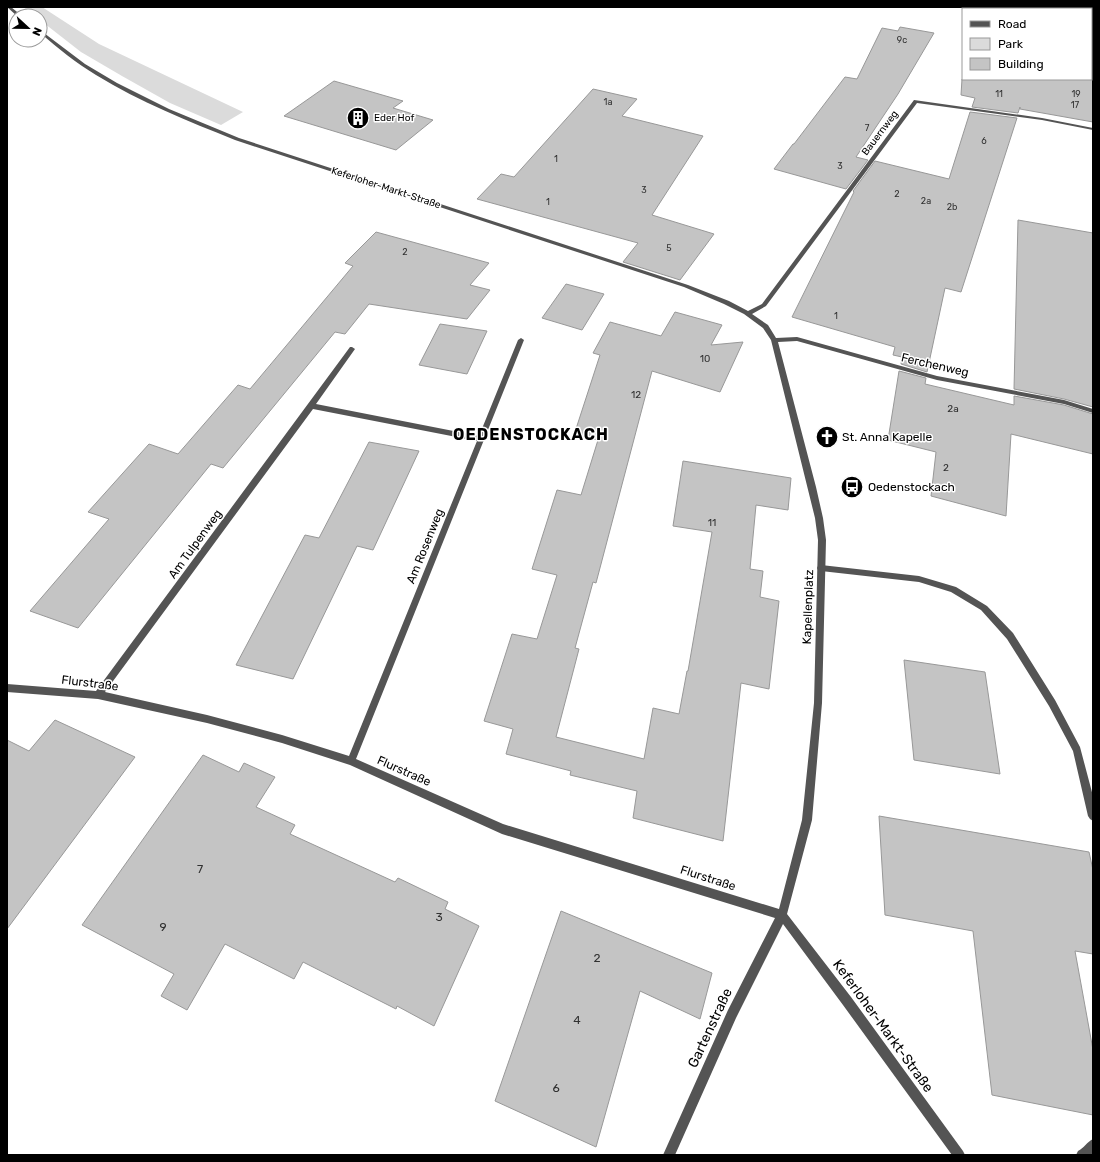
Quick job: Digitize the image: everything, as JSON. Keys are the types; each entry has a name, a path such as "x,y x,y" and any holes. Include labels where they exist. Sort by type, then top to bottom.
{"street":[{"name":"Keferloher-Markt-Straße","path":"48,37 105,78 148,100 237,139 686,286 730,304 747,314"},
{"name":"Bauernweg","path":"747,314 764,305 916,100 1042,119 1093,129"},
{"name":"Kapellenplatz","path":"747,314 765,325 774,340 820,518 822,540 818,703 807,820 782,915"},
{"name":"Ferchenweg","path":"774,340 797,339 937,378 1064,402 1093,411"},
{"name":"Am Rosenweg","path":"351,761 521,340"},
{"name":"Am Tulpenweg","path":"98,695 352,349"},
{"path":"311,406 482,439"},
{"path":"821,568 919,579 953,589 984,608 1010,636 1052,703 1077,750 1093,816"},
{"name":"Flurstraße","path":"7,688 98,695 206,718 282,739 351,761 502,829 630,867 782,915"},
{"name":"Keferloher-Markt-Straße","path":"782,915 847,1001 959,1155"},
{"name":"Gartenstraße","path":"669,1155 732,1014 782,915"},
{"path":"1082,1155 1088,1152 1093,1145"}],"green space":[{"path":"23,7 44,8 24,8"},
{"path":"48,11 99,44 243,112 221,125 170,103 81,52 48,26"}],"building":[{"path":"900,27 934,33 898,94 856,157 868,160 846,189 774,169 845,77 857,79 882,28 898,31"},
{"path":"962,79 1093,79 1093,122 1020,109 1020,107 1018,113 972,107 975,98 961,95"},
{"name":"Eder Hof","path":"334,81 403,101 393,108 433,120 396,150 284,116"},
{"path":"593,89 637,99 622,116 703,136 652,215 714,234 680,280 623,262 638,243 477,199 501,174 514,177"},
{"path":"970,112 1017,118 961,292 945,288 927,372 901,364 902,357 893,355 895,347 792,317 854,192 853,191 875,161 949,179"},
{"path":"1018,220 1093,233 1093,407 1064,399 1014,389"},
{"path":"376,232 489,263 470,285 490,290 467,319 369,304 345,334 335,332 223,468 211,464 78,628 30,611 109,519 88,512 149,444 178,454 238,385 250,389 353,266 345,263"},
{"path":"566,284 604,294 582,330 542,318"},
{"path":"675,312 722,325 711,345 743,342 720,392 652,371 596,583 593,582 575,648 579,649 556,737 644,759 653,708 679,714 712,532 673,526 683,461 791,478 788,510 756,505 750,569 763,571 760,597 779,601 769,689 741,683 723,841 633,818 637,791 570,775 571,771 506,754 513,729 484,721 512,634 537,639 557,575 532,569 557,490 581,495 598,440 574,435 600,355 593,353 610,322 661,336"},
{"path":"440,324 487,331 467,374 419,365"},
{"path":"899,371 926,378 925,384 1014,405 1014,396 1064,405 1093,414 1093,454 1011,434 1006,516 931,496 936,452 888,440"},
{"path":"369,442 419,451 373,550 357,546 293,679 236,665 305,535 319,538"},
{"path":"904,660 985,672 1000,774 914,760"},
{"path":"55,720 135,757 7,929 7,740 29,751"},
{"path":"203,755 239,772 244,763 275,777 256,807 295,825 290,834 395,882 398,878 448,902 445,909 479,926 434,1026 397,1006 396,1009 303,962 294,979 225,944 187,1010 161,996 174,974 82,925"},
{"path":"879,816 1089,852 1093,870 1093,954 1075,951 1093,1050 1093,1115 992,1095 973,931 885,915"},
{"path":"561,911 712,973 700,1019 640,991 596,1147 495,1101"}],"place":[{"name":"Eder Hof","path":"358,118"},
{"name":"St. Anna Kapelle","path":"827,437"},
{"name":"Oedenstockach","path":"852,487"}],"district":[{"name":"OEDENSTOCKACH","path":"531,434"}]}
